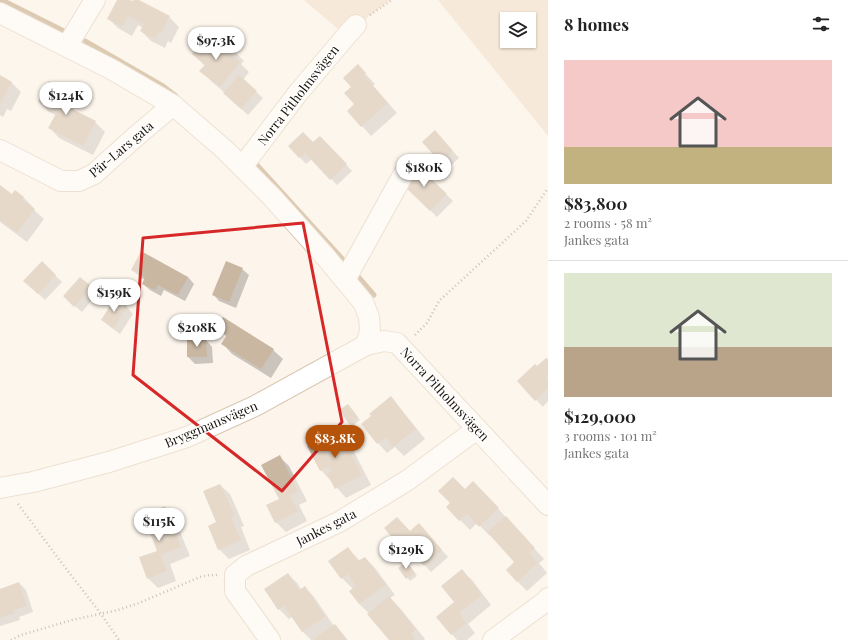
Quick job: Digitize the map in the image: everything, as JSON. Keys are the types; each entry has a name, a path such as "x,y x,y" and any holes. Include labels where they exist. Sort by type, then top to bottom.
{"street":[{"path":"67,46 95,0"},
{"path":"0,12 111,69 173,105 224,149 271,196 324,255 363,302 370,317 370,331 366,345"},
{"name":"Norra Pitholmsvägen","path":"242,167 298,92 356,25"},
{"name":"Pär-Lars gata","path":"0,150 62,181 79,181 94,174 173,105"},
{"path":"345,280 403,175"},
{"name":"Norra Pitholmsvägen","path":"366,345 384,341 397,342 548,506"},
{"name":"Bryggmansvägen","path":"0,488 33,482 109,462 187,437 255,406 366,345"},
{"name":"Jankes gata","path":"235,575 246,566 339,522 408,480 476,429"},
{"path":"235,575 235,590 270,640"},
{"path":"493,640 548,598"}],"path":[{"path":"356,25 392,0"},
{"path":"397,342 415,334 427,323 439,301 526,221 548,188"},
{"path":"17,503 119,640"},
{"path":"11,640 21,635 72,620 118,610 139,603 200,577 209,575 235,575"}],"highlighted area":[{"path":"303,223 342,422 282,491 133,375 143,238"}],"shaded area":[{"path":"304,0 390,0 345,35"},
{"path":"438,0 548,0 548,136"}],"building":[{"path":"117,0 139,0 170,16 161,33 159,32 155,39 140,31 144,24 128,16 122,27 107,19"},
{"path":"207,35 224,49 228,45 235,50 231,55 240,62 220,87 199,71 205,65 192,54"},
{"path":"358,64 366,73 364,75 388,103 361,127 347,111 354,104 344,93 351,87 343,78"},
{"path":"0,75 12,82 0,103"},
{"path":"239,75 257,91 241,109 223,93"},
{"path":"49,81 69,91 62,104 96,121 83,146 48,128 57,112 38,102"},
{"path":"435,130 453,151 440,162 422,142"},
{"path":"303,132 313,142 320,136 347,164 330,180 305,153 299,158 288,146"},
{"path":"417,165 447,194 430,211 400,182"},
{"path":"0,185 12,194 15,190 24,197 22,199 35,209 17,233 0,220"},
{"path":"141,251 188,277 178,295 158,285 155,290 142,284 145,277 131,270"},
{"path":"42,261 56,275 38,294 23,281"},
{"path":"226,261 243,268 229,302 212,295"},
{"path":"80,277 92,287 74,307 63,296"},
{"path":"115,298 127,306 114,328 101,320"},
{"path":"223,317 274,349 261,369 221,344 227,335 216,328"},
{"path":"206,339 207,357 187,357 187,340"},
{"path":"546,358 548,359 548,375 546,377 548,379 548,388 535,401 517,381 535,364 537,366"},
{"path":"391,396 416,429 393,447 386,437 377,444 361,424 371,416 369,414"},
{"path":"348,404 358,417 349,424 339,410"},
{"path":"338,429 362,475 335,489 327,474 332,471 329,466 320,471 307,446"},
{"path":"280,455 298,491 290,495 298,511 275,523 266,505 279,499 261,465"},
{"path":"453,477 465,489 473,481 499,508 479,527 467,514 459,521 446,507 450,503 438,491"},
{"path":"220,484 235,516 231,517 241,540 218,550 208,526 216,522 203,491"},
{"path":"165,506 181,547 161,555 167,571 147,579 139,557 157,551 143,515"},
{"path":"506,516 535,548 530,553 538,563 517,582 506,570 514,562 487,532"},
{"path":"397,517 410,531 419,523 442,550 424,566 410,551 406,554 384,528"},
{"path":"348,547 358,561 365,557 386,585 359,604 349,591 356,586 348,574 341,579 328,561"},
{"path":"407,562 415,573 406,579 398,568"},
{"path":"462,569 482,595 459,613 466,623 451,635 436,617 454,602 441,586"},
{"path":"288,573 299,590 305,586 325,617 302,632 284,606 278,610 264,589"},
{"path":"19,582 27,606 13,610 14,613 0,618 0,589"},
{"path":"389,596 416,629 411,634 416,640 389,640 367,614"},
{"path":"335,624 347,640 314,639"}],"waterway":[{"path":"2,0 64,31"},
{"path":"85,41 163,86 176,96"},
{"path":"257,165 348,265"},
{"path":"355,273 374,295"}]}
